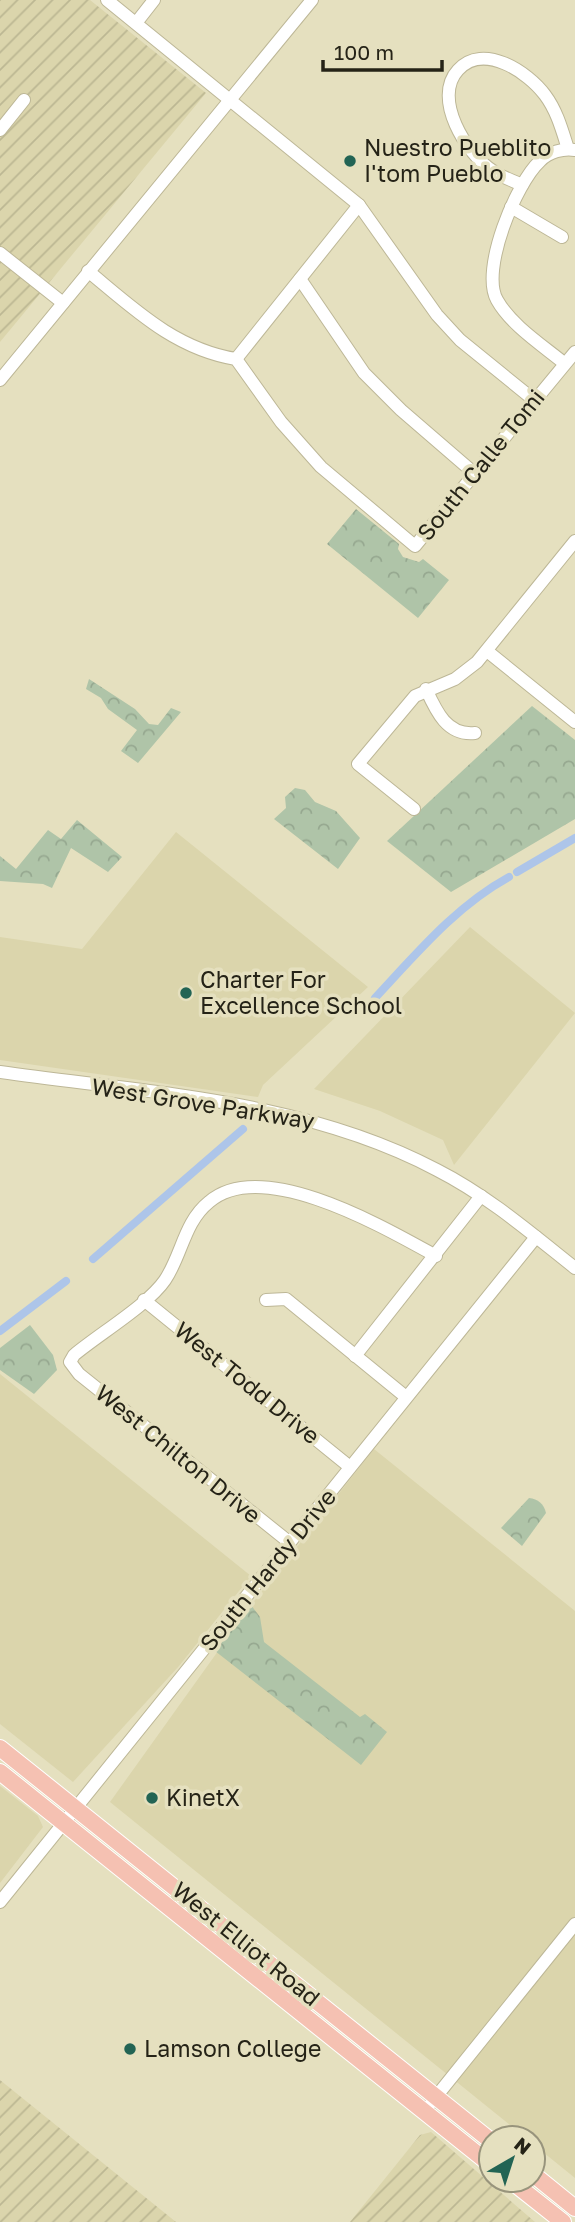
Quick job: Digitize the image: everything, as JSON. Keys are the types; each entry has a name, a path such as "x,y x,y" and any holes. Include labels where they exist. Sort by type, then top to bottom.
{"main road":[{"name":"West Elliot Road","path":"0,1748 477,2130"},
{"name":"West Elliot Road","path":"0,1772 477,2154"},
{"path":"547,2186 575,2208"},
{"path":"528,2194 563,2222"}],"street":[{"path":"107,0 359,205 437,315 460,340 534,400"},
{"path":"136,23 155,0"},
{"path":"0,380 229,97 312,0"},
{"path":"522,185 492,170 471,150 449,106 448,87 457,70 483,58 498,60 523,75 544,93 571,150 541,159 522,185 511,207 494,269 496,298 509,316 564,363"},
{"path":"0,130 24,100"},
{"path":"88,271 166,334 210,355 236,359 359,205"},
{"path":"511,207 562,237"},
{"path":"0,253 62,303"},
{"path":"300,279 363,373 474,473"},
{"name":"South Calle Tomi","path":"236,359 307,453 342,489 415,546 575,352"},
{"path":"414,809 358,764 405,705 426,689 455,679 487,650 575,541"},
{"path":"487,650 575,722"},
{"path":"426,689 438,715 448,726 464,735 475,733"},
{"name":"West Grove Parkway","path":"0,1072 265,1109 382,1144 435,1168 481,1196 575,1268"},
{"path":"144,1300 166,1279 195,1216 210,1200 243,1186 267,1186 334,1206 381,1226 436,1256"},
{"path":"355,1356 481,1196"},
{"name":"South Hardy Drive","path":"0,1902 536,1237"},
{"path":"265,1300 286,1299 405,1397"},
{"name":"West Chilton Drive","path":"144,1300 74,1355 70,1362 79,1374 289,1542"},
{"name":"West Todd Drive","path":"144,1300 350,1467"},
{"path":"425,2112 435,2096 575,1924"}],"shaded area":[{"path":"0,0 90,0 206,93 0,342"},
{"path":"176,832 368,987 263,1085 258,1097 0,1060 0,937 82,949"},
{"path":"470,927 575,1013 454,1165 443,1140 380,1111 314,1089"},
{"path":"0,1374 251,1576 179,1666 73,1782 0,1724"},
{"path":"374,1449 575,1611 575,2178 547,2155 547,2124 509,2124 110,1802 251,1605"},
{"path":"0,1786 38,1816 43,1827 0,1883"},
{"path":"0,2080 176,2222 0,2222"},
{"path":"431,2132 477,2172 477,2194 503,2194 535,2222 350,2222 420,2135"}],"green space":[{"path":"356,509 399,544 398,549 403,557 419,562 423,559 449,580 418,618 327,544"},
{"path":"89,679 135,709 149,724 158,725 171,708 181,712 138,763 121,751 137,730 108,709 101,698 86,689"},
{"path":"532,706 575,740 575,819 451,892 387,841"},
{"path":"295,788 305,790 315,802 336,811 360,838 338,869 274,819 286,808 285,797"},
{"path":"77,820 122,857 108,872 71,848 52,888 43,884 0,881 0,856 16,869 48,830 61,839"},
{"path":"30,1325 53,1355 57,1370 34,1394 0,1370 0,1348"},
{"path":"529,1498 540,1502 546,1513 522,1546 501,1528"},
{"path":"251,1605 260,1617 264,1642 360,1717 365,1714 387,1732 361,1765 215,1651"}],"waterway":[{"path":"517,872 575,838"},
{"path":"375,998 454,916 509,877"},
{"path":"93,1259 243,1129"},
{"path":"0,1331 66,1281"}],"place":[{"name":"Nuestro Pueblito I'tom Pueblo","path":"350,161"},
{"name":"Charter For Excellence School","path":"186,993"},
{"name":"KinetX","path":"152,1798"},
{"name":"Lamson College","path":"130,2049"}]}
